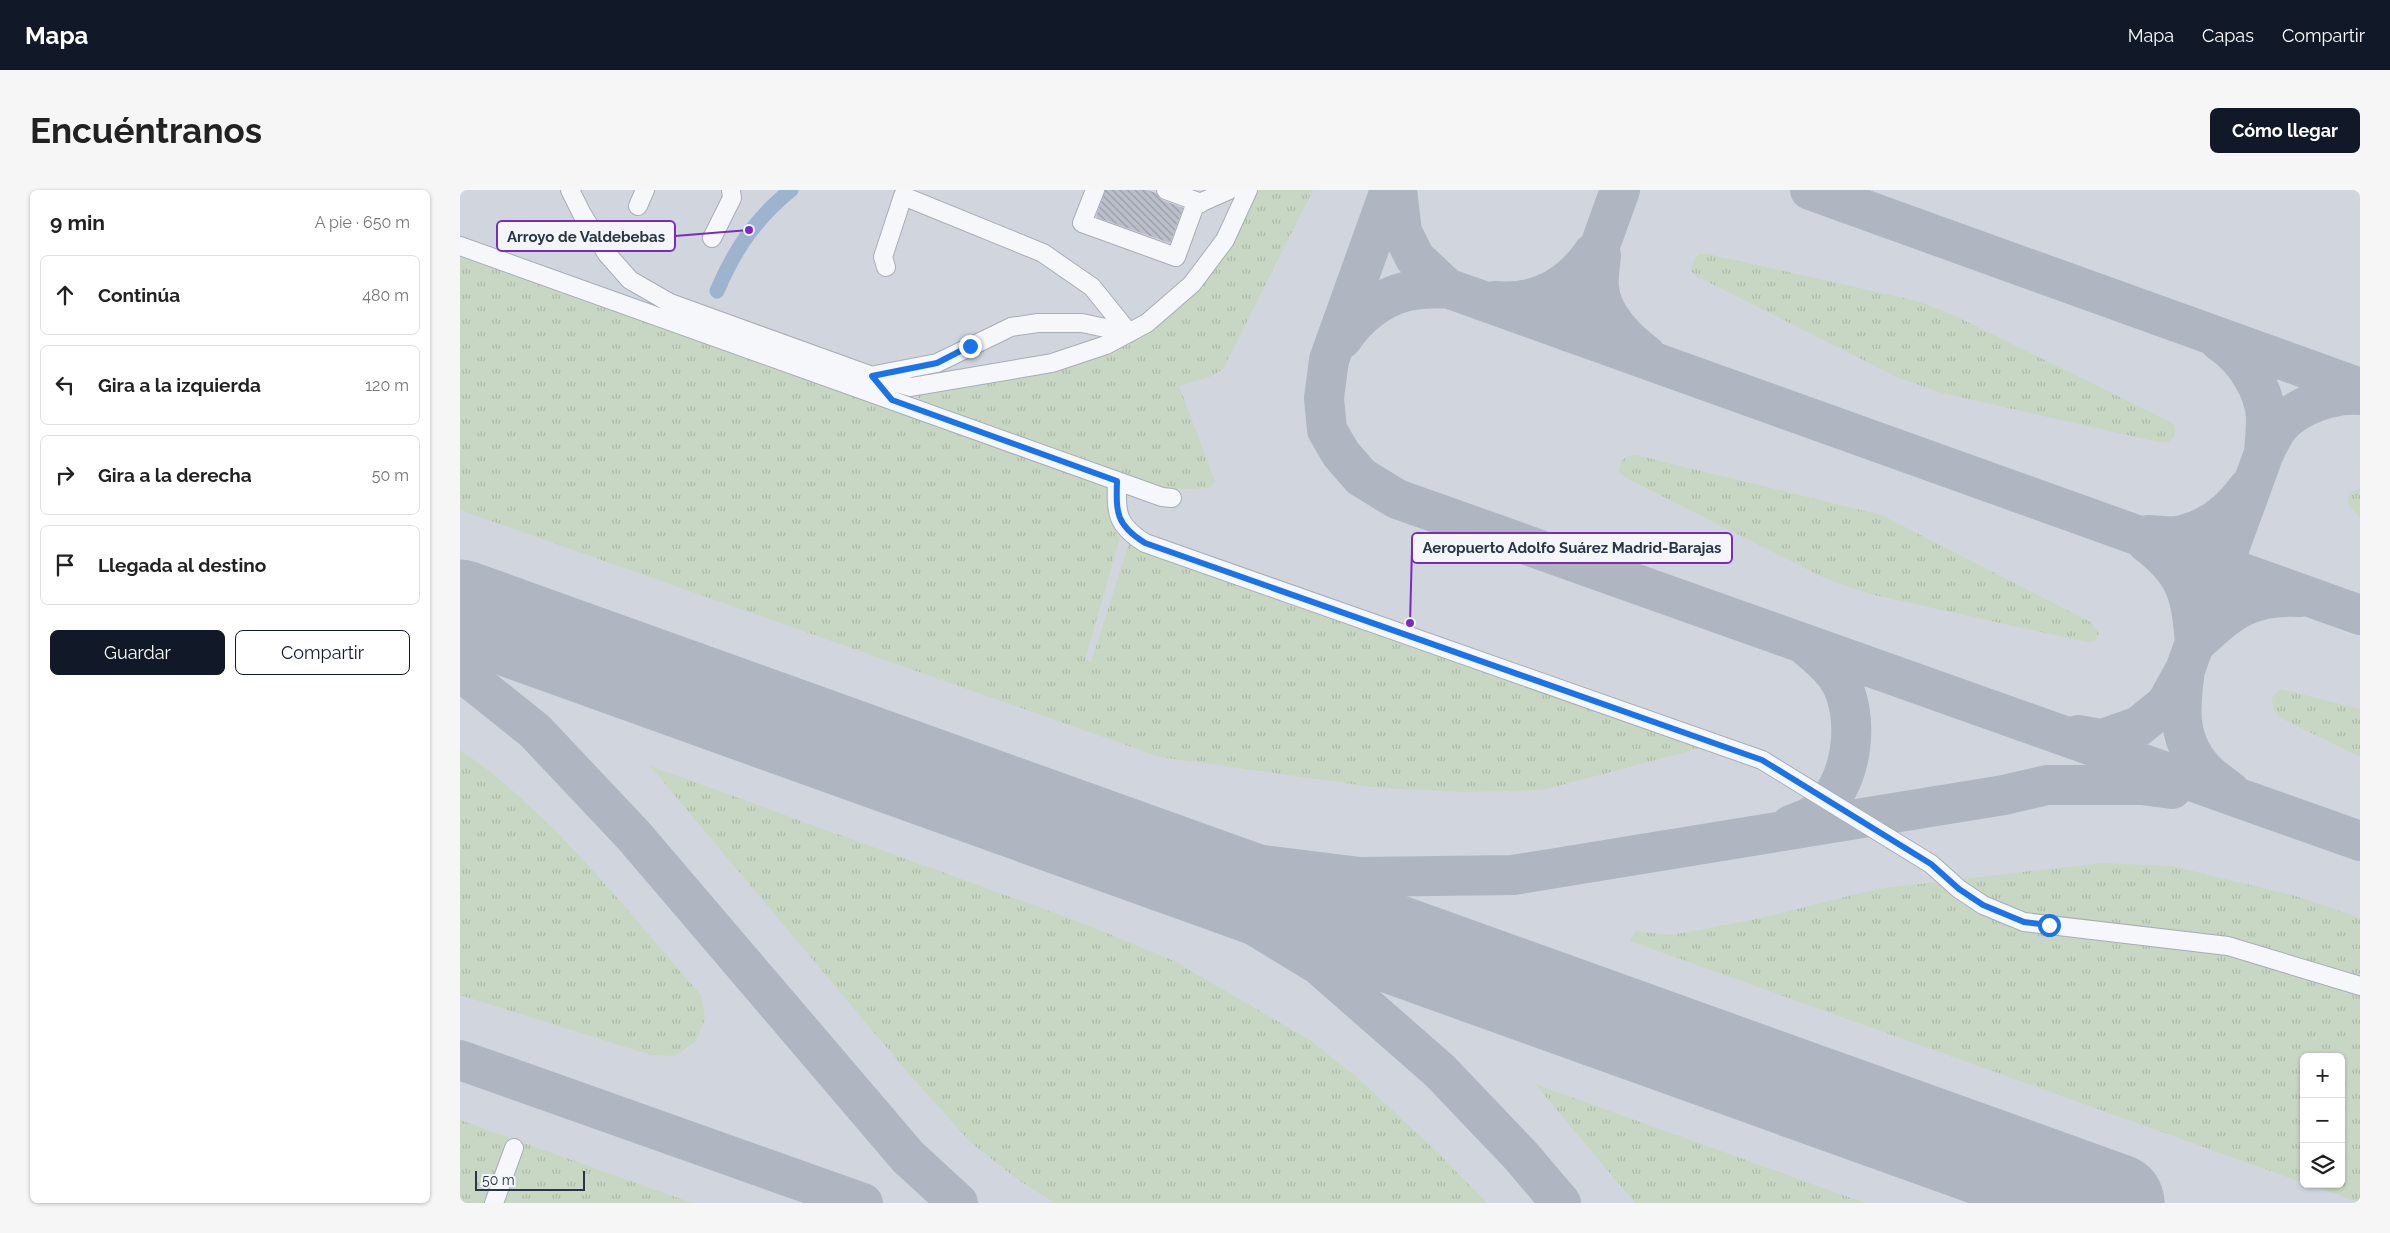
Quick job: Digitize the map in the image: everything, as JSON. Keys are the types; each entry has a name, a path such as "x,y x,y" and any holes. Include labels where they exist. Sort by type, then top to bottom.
{"lane":[{"path":"570,190 582,214 607,254 630,280 670,303 872,376 911,387 1052,362 1106,345 1147,323 1192,284 1225,240 1248,190"},
{"path":"712,238 732,198 731,190"},
{"path":"1095,190 1082,223 1176,257 1195,206 1230,190"},
{"path":"1166,190 1201,203"},
{"path":"886,267 883,257 903,196 1042,253 1092,287 1129,333"},
{"path":"460,246 1162,497 1172,498"},
{"path":"872,376 937,363 1011,327 1038,323 1082,323 1129,333"},
{"path":"872,376 892,400"},
{"path":"1117,481 1116,509 1122,524 1145,543 1762,760 1931,864 1959,889 1983,905 2006,916 2032,923 2228,946 2360,986"},
{"path":"494,1203 514,1148"}],"shaded area":[{"path":"460,190 2360,190 2360,1203 460,1203"}],"green space":[{"path":"1248,190 1313,190 1223,369 1212,376 1179,386 1215,482 1209,488 1164,490 922,402 911,387 1106,345 1192,284"},
{"path":"460,253 1107,488 1109,514 1120,537 1085,660 1091,662 1129,543 1701,748 1543,790 1465,792 1381,788 1160,757 460,510"},
{"path":"1699,254 1708,254 1917,301 1953,315 2169,421 2175,426 2175,436 2168,442 2158,442 1942,393 1899,378 1698,277 1691,271 1693,261"},
{"path":"1636,455 1881,515 2091,622 2099,633 2095,641 2086,642 1870,594 1827,579 1626,478 1619,472 1621,461 1628,456"},
{"path":"2360,489 2360,517 2348,505 2348,497 2352,491"},
{"path":"2281,689 2360,709 2360,757 2281,718 2273,709 2272,697"},
{"path":"460,750 494,775 557,833 617,897 701,995 705,1019 696,1041 675,1056 651,1055 460,995"},
{"path":"650,766 1080,922 1174,961 1310,1040 1358,1078 1433,1148 1487,1203 1055,1203 1020,1181 971,1143 909,1074"},
{"path":"2102,863 2172,866 2299,897 2360,918 2360,1203 2319,1188 2345,1188 2345,1053 2300,1053 2300,1182 1630,941 1635,931 1671,935 1761,918 1877,889"},
{"path":"1535,1084 1865,1203 1635,1203"},
{"path":"460,1120 692,1203 460,1203"}],"building":[{"path":"1105,190 1147,190 1156,193 1162,200 1183,208 1170,243 1096,217"}],"waterway":[{"path":"717,291 731,262 747,236 767,212 791,190"}],"taxiway":[{"path":"1390,190 1329,360 1324,398 1327,430 1341,454 1361,477 1397,499 2360,841"},
{"path":"1397,190 1402,232 1415,258 1447,288 2360,615"},
{"path":"1569,332 1620,190"},
{"path":"1810,190 2360,388"},
{"path":"1494,301 1524,300 1550,292 1573,276 1593,253"},
{"path":"1601,255 1599,283 1604,308 1622,334 1646,355"},
{"path":"1342,339 1362,315 1388,298 1413,290 1447,288"},
{"path":"2219,341 2228,347 2244,364 2262,396 2266,418 2264,453"},
{"path":"2230,791 2203,769 2194,758 2188,746 2184,734 2181,709 2185,670 2264,453 2275,431 2287,418 2306,406 2328,398 2360,395"},
{"path":"2148,535 2179,536 2203,528 2228,511 2248,488"},
{"path":"2146,542 2170,564 2184,586 2189,598 2195,644 2219,622 2242,607 2267,598 2300,597"},
{"path":"1791,825 1812,816 1828,802 1838,787 1850,750 1850,711 1845,693 1838,678 1831,669 1806,646"},
{"path":"2078,735 2102,739 2139,726 2166,704 2185,670"},
{"path":"460,671 535,731 634,836 908,1157 958,1203"},
{"path":"993,802 1206,858 1360,877 1513,875 2004,795 2047,785 2142,785 2172,789"},
{"path":"1117,855 1193,888 1319,965 1440,1071 1521,1156 1561,1203"},
{"path":"460,1060 863,1203"}],"runway":[{"path":"460,609 2115,1203"}],"place":[{"name":"Arroyo de Valdebebas","path":"749,230"},
{"name":"Aeropuerto Adolfo Suárez Madrid-Barajas","path":"1410,623"}],"route":[{"path":"970,346 937,363 872,376 892,400 1117,481 1116,509 1122,524 1145,543 1762,760 1931,864 1959,889 1983,905 2024,922 2049,925"}]}
